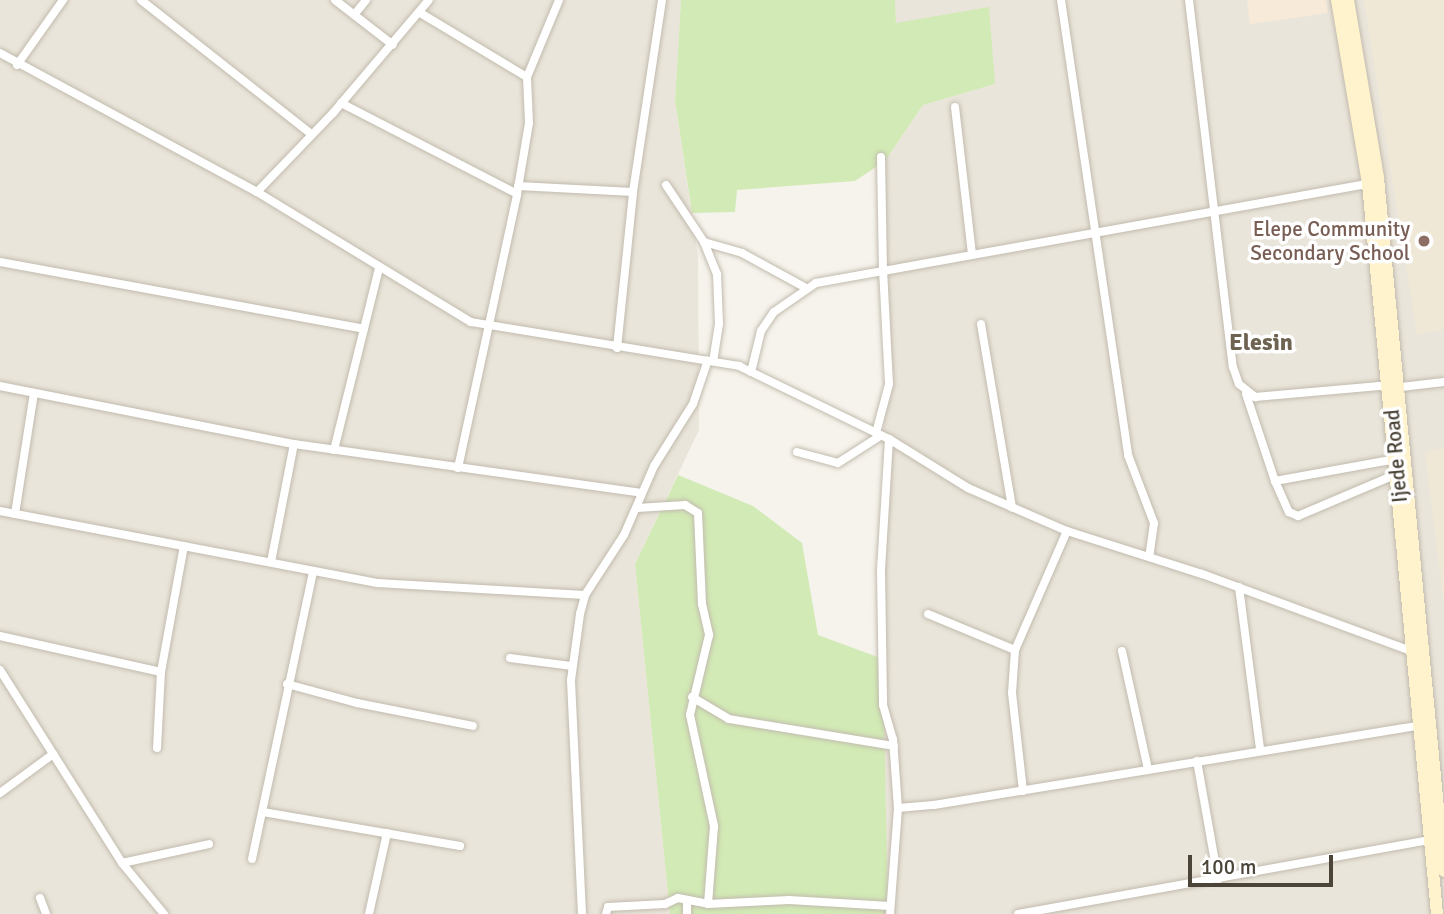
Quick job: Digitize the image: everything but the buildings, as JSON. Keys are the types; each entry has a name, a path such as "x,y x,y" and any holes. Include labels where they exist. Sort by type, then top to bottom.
{"main road":[{"name":"Ijede Road","path":"1338,0 1362,105 1368,184 1395,386 1396,474 1437,914"},
{"name":"Ijede Road","path":"1348,0 1438,740 1444,871"}],"street":[{"path":"17,65 63,0"},
{"path":"141,0 311,134"},
{"path":"335,0 393,45"},
{"path":"354,15 366,0"},
{"path":"257,192 422,14 429,0"},
{"path":"458,468 529,123 527,77 559,0"},
{"path":"617,348 634,192 662,0"},
{"path":"1061,0 1093,235 1128,455 1154,523 1149,557"},
{"path":"1188,0 1233,367 1246,394 1275,481 1289,512 1298,516 1396,474"},
{"path":"422,14 527,77"},
{"path":"0,53 17,65 257,192 379,268 487,327 711,361 751,372 881,436 968,488 1068,531 1239,587 1414,652"},
{"path":"341,103 517,190 634,192"},
{"path":"955,107 972,254"},
{"path":"606,914 608,907 687,901 708,904 789,900 890,910 898,807 894,746 883,705 881,436 889,384 881,157"},
{"path":"751,372 765,323 806,288 972,254 1093,235 1368,184"},
{"path":"582,914 572,666 585,596 637,508 642,493 693,404 711,361 719,284 704,242 666,186"},
{"path":"704,242 749,256 806,288"},
{"path":"0,262 364,329"},
{"path":"334,450 379,268"},
{"path":"981,324 1012,507"},
{"path":"1246,394 1444,382"},
{"path":"0,386 294,444 642,493"},
{"path":"15,514 34,393"},
{"path":"797,452 838,463 881,436"},
{"path":"271,562 294,444"},
{"path":"1275,481 1396,459"},
{"path":"637,508 685,505 698,513 702,604 709,635 692,697 690,715 713,826 708,904"},
{"path":"0,511 377,583 585,596"},
{"path":"1023,790 1012,693 1015,650 1068,531"},
{"path":"157,748 161,672 184,546"},
{"path":"253,859 313,571"},
{"path":"1239,587 1260,748"},
{"path":"928,614 1015,650"},
{"path":"0,636 161,672"},
{"path":"1122,651 1148,769"},
{"path":"510,658 572,666"},
{"path":"0,670 122,863 164,914"},
{"path":"288,684 375,708 473,726"},
{"path":"692,697 729,719 894,746"},
{"path":"898,807 1023,790 1260,748 1420,725"},
{"path":"0,793 53,754"},
{"path":"1197,761 1217,879"},
{"path":"263,811 460,846"},
{"path":"369,914 387,833"},
{"path":"1018,914 1430,840"},
{"path":"122,863 209,844"},
{"path":"40,898 46,914"},
{"path":"687,901 687,914"},
{"path":"1080,904 1082,914"}],"shaded area":[{"path":"0,0 681,0 675,100 698,256 699,430 635,564 670,914 0,914"},
{"path":"895,0 1444,0 1444,914 888,914 883,696 885,161 923,105 995,84 896,23"},
{"path":"1247,0 1326,0 1328,13 1250,24"},
{"name":"Elepe Community Secondary School","path":"1364,0 1444,0 1444,329 1417,335"},
{"path":"1444,447 1444,605 1425,452"}],"green space":[{"path":"681,0 895,0 896,23 989,7 995,84 923,105 885,161 855,181 737,190 735,212 692,213 675,100"},
{"path":"678,475 753,506 802,543 818,635 883,659 888,914 670,914 635,564"}],"place":[{"name":"Elepe Community Secondary School","path":"1424,241"}],"district":[{"name":"Elesin","path":"1261,343"}]}
